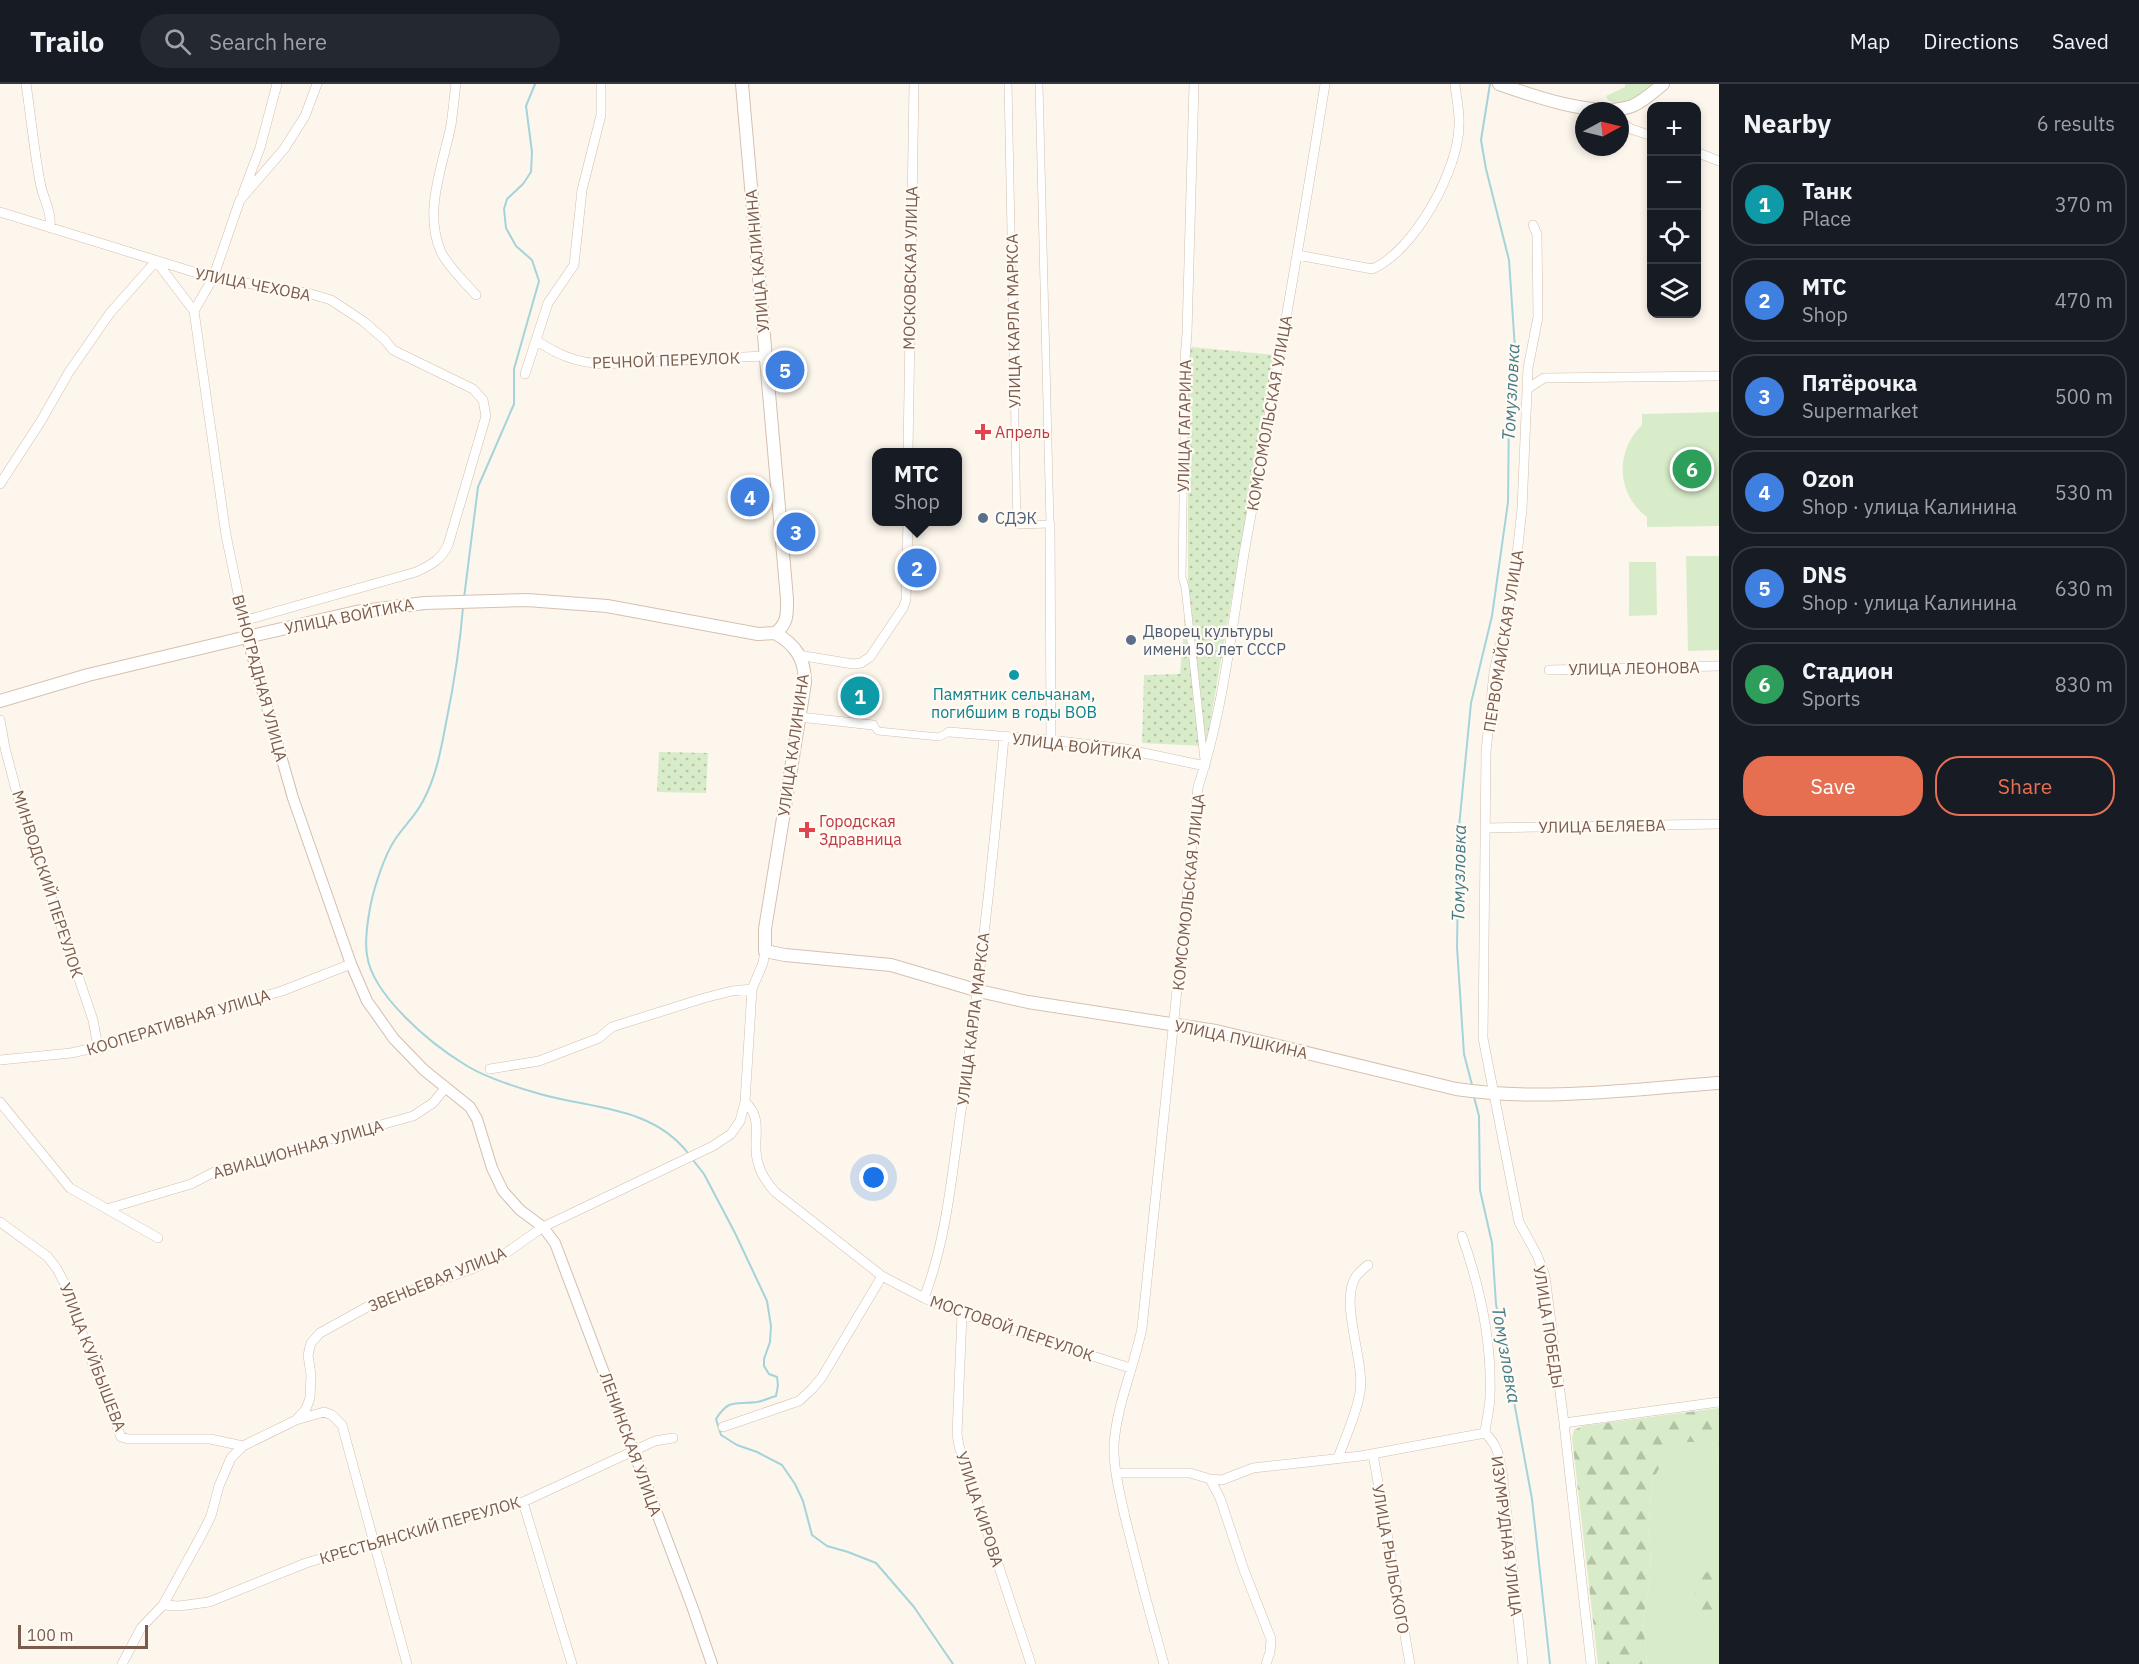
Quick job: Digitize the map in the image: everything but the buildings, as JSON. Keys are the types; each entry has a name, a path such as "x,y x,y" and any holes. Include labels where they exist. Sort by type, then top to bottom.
{"main road":[{"name":"УЛИЦА КАЛИНИНА","path":"742,84 787,599 787,619 783,628 775,633 787,640 805,668 765,929 765,951"},
{"path":"1499,84 1575,106"},
{"path":"1629,106 1647,97 1663,84"},
{"name":"УЛИЦА ВОЙТИКА","path":"0,701 77,678 247,637 356,612 424,603 527,600 607,606 758,634 775,633"},
{"name":"УЛИЦА ПУШКИНА","path":"765,951 891,965 979,991 1077,1011 1216,1031 1456,1089 1492,1094 1573,1093 1719,1083"}],"street":[{"path":"26,84 33,145 42,191 51,216 50,228"},
{"path":"0,484 36,430 69,372 111,313 156,261 194,311 213,278 261,148 277,84"},
{"path":"240,200 284,150 305,116 317,84"},
{"path":"456,84 451,124 437,182 433,213 441,250 449,265 476,295"},
{"path":"525,374 548,303 574,265 582,190 601,115 601,84"},
{"name":"МОСКОВСКАЯ УЛИЦА","path":"908,448 914,84"},
{"name":"УЛИЦА КАРЛА МАРКСА","path":"1008,84 1017,525 1050,524"},
{"name":"УЛИЦА КАРЛА МАРКСА","path":"1039,84 1050,524 1051,740"},
{"name":"УЛИЦА ГАГАРИНА","path":"1194,84 1185,359 1182,577 1185,586 1205,766"},
{"name":"КОМСОМОЛЬСКАЯ УЛИЦА","path":"1164,1664 1137,1568 1116,1473 1114,1444 1121,1401 1142,1328 1198,788 1221,704 1239,582 1298,255 1325,84"},
{"path":"1298,255 1372,269 1381,266 1393,256 1414,233 1437,198 1456,149 1460,125 1455,84"},
{"path":"1629,128 1647,134"},
{"path":"1701,154 1719,160"},
{"name":"УЛИЦА ЧЕХОВА","path":"0,212 213,278 308,293 331,300 363,321 393,350 473,389 483,400 486,416 448,545 442,556 433,564 416,572 243,621"},
{"name":"ПЕРВОМАЙСКАЯ УЛИЦА","path":"1492,1094 1483,1038 1486,752 1494,672 1514,582 1522,509 1528,368 1538,317 1537,234 1533,225"},
{"name":"ВИНОГРАДНАЯ УЛИЦА","path":"194,311 226,535 243,621 293,798 351,964 367,1001 394,1039 424,1070 470,1107 477,1119 492,1168 503,1191 520,1210 543,1227"},
{"name":"РЕЧНОЙ ПЕРЕУЛОК","path":"536,340 546,348 580,363 765,356"},
{"path":"1527,389 1544,378 1719,376"},
{"path":"798,655 853,664 861,663 870,657 906,600 908,526"},
{"name":"УЛИЦА ЛЕОНОВА","path":"1550,670 1719,666"},
{"path":"799,717 873,725 878,731 939,737 949,732"},
{"name":"МИНВОДСКИЙ ПЕРЕУЛОК","path":"0,720 20,805 93,1020 98,1047"},
{"name":"УЛИЦА ВОЙТИКА","path":"949,732 1051,740 1125,749 1205,766"},
{"name":"УЛИЦА КАРЛА МАРКСА","path":"924,1298 932,1277 946,1214 979,991 1004,737"},
{"name":"УЛИЦА БЕЛЯЕВА","path":"1485,828 1719,824"},
{"name":"УЛИЦА КАЛИНИНА","path":"671,1166 703,1151 731,1134 740,1121 745,1102 752,989 763,963 765,951"},
{"name":"КООПЕРАТИВНАЯ УЛИЦА","path":"0,1060 71,1053 98,1047 282,991 351,964"},
{"path":"490,1069 539,1061 599,1038 612,1027 704,998 752,989"},
{"name":"АВИАЦИОННАЯ УЛИЦА","path":"107,1209 191,1184 216,1172 412,1116 433,1103 446,1088"},
{"name":"УЛИЦА ПОБЕДЫ","path":"1492,1094 1518,1222 1537,1255 1545,1276 1591,1664"},
{"path":"0,1102 70,1188 158,1238"},
{"name":"МОСТОВОЙ ПЕРЕУЛОК","path":"745,1102 753,1109 757,1117 756,1150 763,1177 775,1192 882,1276 924,1298 962,1314 1130,1368"},
{"name":"ЗВЕНЬЕВАЯ УЛИЦА","path":"296,1420 306,1409 311,1375 308,1355 311,1343 320,1334 367,1307 474,1268 506,1253 543,1227 671,1166"},
{"name":"УЛИЦА КУЙБЫШЕВА","path":"0,1222 48,1257 57,1269 67,1288 121,1437 128,1439 210,1439 243,1446"},
{"name":"ЛЕНИНСКАЯ УЛИЦА","path":"543,1227 555,1243 565,1264 712,1664"},
{"name":"ИЗУМРУДНАЯ УЛИЦА","path":"1462,1236 1477,1280 1488,1343 1490,1398 1485,1433 1494,1441 1501,1470 1523,1664"},
{"path":"1338,1458 1360,1393 1351,1306 1352,1284 1356,1276 1368,1265"},
{"path":"723,1427 798,1401 812,1389 822,1377 882,1276"},
{"name":"УЛИЦА КИРОВА","path":"962,1314 957,1434 959,1446 1031,1664"},
{"path":"1564,1423 1719,1402"},
{"path":"122,1664 141,1628 163,1605 211,1516 224,1472 231,1458 243,1446 296,1420 324,1412 332,1415 342,1425 407,1664"},
{"path":"1116,1473 1190,1473 1222,1480 1253,1468 1373,1454 1485,1433"},
{"name":"КРЕСТЬЯНСКИЙ ПЕРЕУЛОК","path":"163,1605 179,1606 209,1602 306,1563 470,1515 523,1502 655,1441 673,1438"},
{"name":"УЛИЦА РЫЛЬСКОГО","path":"1373,1454 1410,1664"},
{"path":"1210,1479 1220,1498 1244,1570 1271,1638 1270,1653 1266,1664"},
{"path":"523,1502 572,1664"}],"green space":[{"path":"1625,84 1652,84 1638,96 1625,101 1608,100 1606,96 1625,87"},
{"path":"1192,347 1274,355 1206,746 1142,743 1144,675 1180,674 1188,580 1188,352"},
{"path":"1719,412 1719,526 1647,527 1647,517 1629,497 1623,472 1627,447 1633,435 1642,425 1642,414"},
{"path":"1686,556 1719,556 1719,650 1688,651"},
{"path":"1629,562 1656,562 1657,615 1629,616"},
{"path":"659,752 708,753 706,793 657,792"},
{"path":"1719,1408 1719,1464 1715,1451 1705,1442 1683,1442 1665,1457 1652,1482 1649,1521 1651,1572 1643,1620 1647,1664 1598,1664 1572,1438 1574,1430 1582,1426"},
{"path":"1683,1442 1705,1442 1715,1451 1719,1464 1719,1664 1647,1664 1643,1620 1651,1572 1649,1521 1652,1482 1665,1457"},
{"path":"1719,1566 1719,1642 1696,1610 1694,1581"}],"waterway":[{"path":"464,598 478,487 514,404 514,369 539,281 532,260 516,246 506,228 504,209 507,199 523,184 531,172 532,152 526,106 535,84"},
{"name":"Томузловка","path":"1472,1085 1464,1054 1457,947 1459,827 1471,703 1492,616 1508,502 1509,410 1515,349 1509,260 1481,140 1490,84"},
{"path":"463,607 454,679 435,773 420,806 392,845 383,864 373,896 366,940 371,970 391,1002 405,1017 436,1044 472,1068 540,1094 639,1118 657,1126 688,1153"},
{"name":"Томузловка","path":"1474,1097 1479,1116 1480,1190 1492,1243 1496,1304 1532,1499 1550,1664"},
{"path":"693,1160 704,1174 735,1233 767,1301 771,1326 764,1366 769,1374 777,1377 778,1385 776,1396 757,1402 733,1404 725,1408 716,1419 721,1435 737,1445 782,1465 803,1501 812,1535 827,1546 876,1563 914,1607 953,1664"}],"place":[{"name":"DNS","path":"785,370"},
{"name":"Апрель","path":"983,432"},
{"name":"Стадион","path":"1692,469"},
{"name":"Ozon","path":"750,497"},
{"name":"СДЭК","path":"983,518"},
{"name":"Пятёрочка","path":"796,532"},
{"name":"МТС","path":"917,568"},
{"name":"Дворец культуры имени 50 лет СССР","path":"1131,640"},
{"name":"Памятник сельчанам, погибшим в годы ВОВ","path":"1014,675"},
{"name":"Танк","path":"860,696"},
{"name":"Городская Здравница","path":"807,830"}]}
